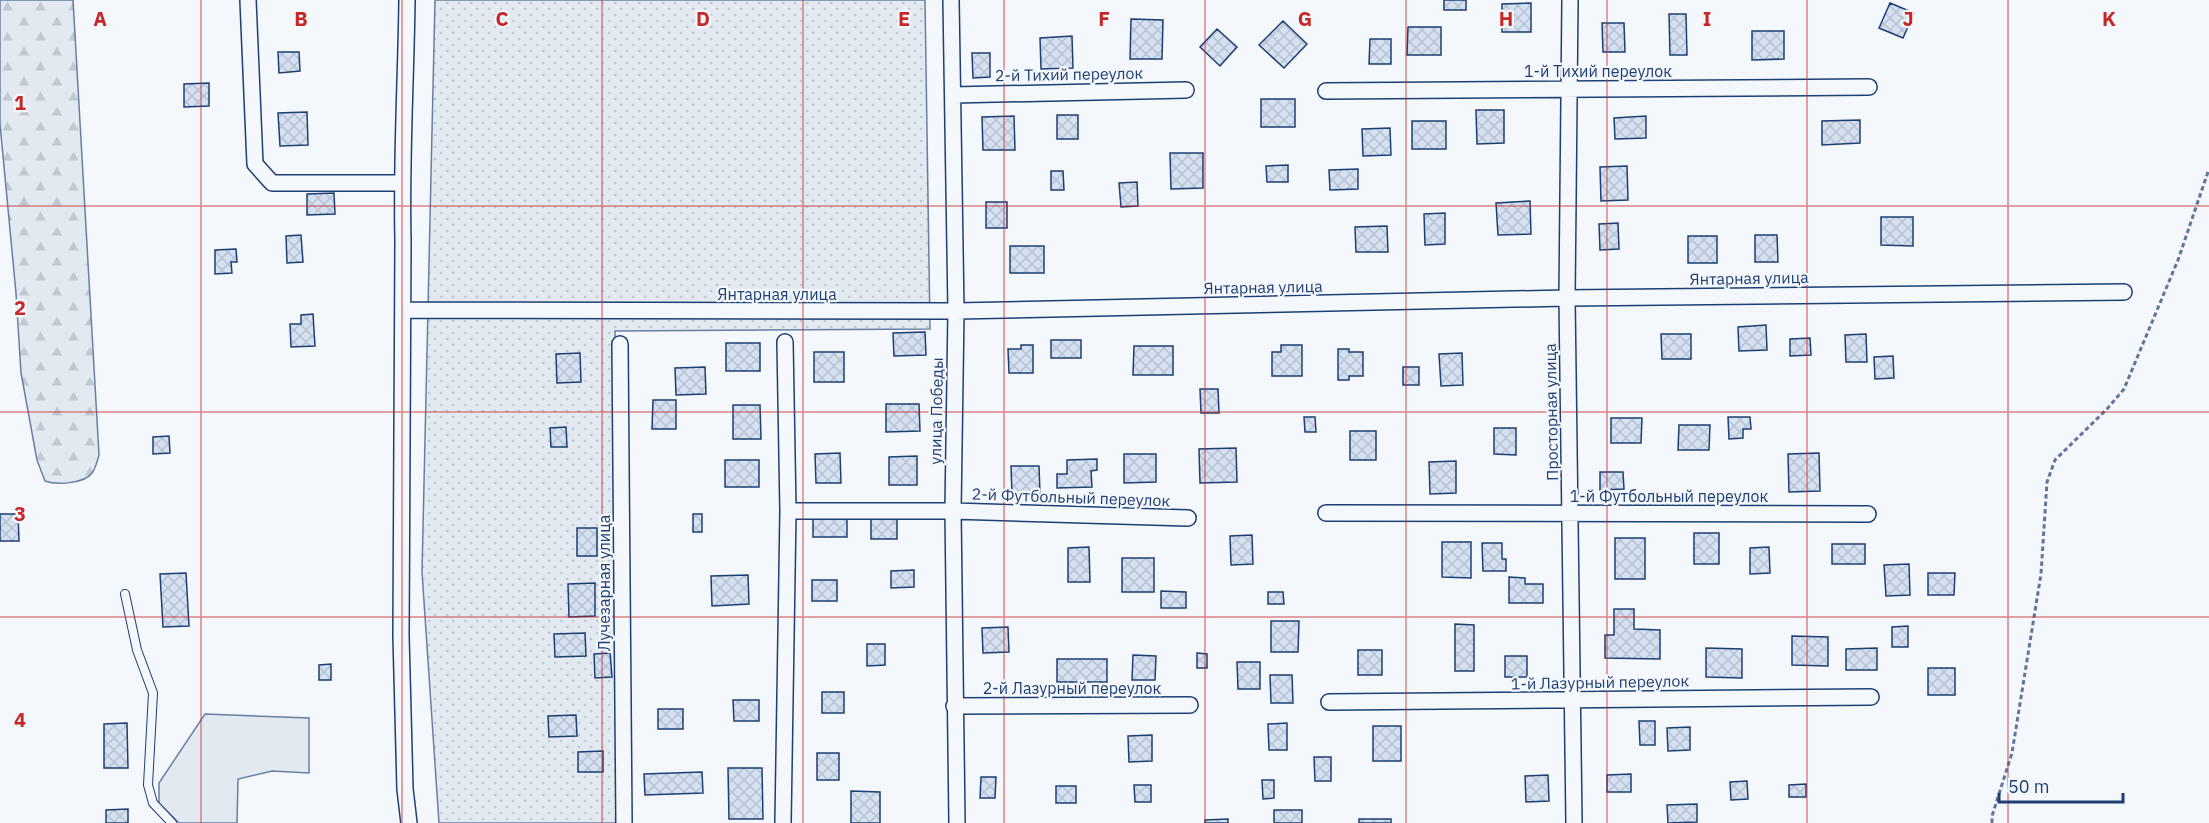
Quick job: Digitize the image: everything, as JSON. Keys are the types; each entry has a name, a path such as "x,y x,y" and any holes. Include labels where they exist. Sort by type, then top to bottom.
{"street":[{"path":"248,0 255,164 272,183 401,183"},
{"path":"407,0 401,183 403,310 401,636 405,789 409,823"},
{"name":"улица Победы","path":"951,0 956,311 953,511 957,823"},
{"name":"Просторная улица","path":"1570,0 1567,298 1574,823"},
{"name":"1-й Тихий переулок","path":"1326,91 1869,87"},
{"name":"2-й Тихий переулок","path":"953,95 1186,90"},
{"name":"Янтарная улица","path":"403,310 956,311 1567,298 2124,292"},
{"path":"783,823 788,511 785,342"},
{"name":"Лучезарная улица","path":"620,344 624,823"},
{"name":"2-й Футбольный переулок","path":"788,511 953,511 1188,518"},
{"name":"1-й Футбольный переулок","path":"1326,513 1868,514"},
{"name":"1-й Лазурный переулок","path":"1329,702 1871,697"},
{"name":"2-й Лазурный переулок","path":"954,706 1191,705"}],"lane":[{"path":"125,594 137,650 153,693 148,785 153,803 172,823"}],"path":[{"path":"1992,823 1994,808 2013,753 2041,574 2047,482 2055,460 2108,409 2124,389 2178,260 2209,169"}],"green space":[{"path":"0,0 73,0 99,455 88,477 70,483 45,481 37,460 21,373 0,124"},
{"path":"435,0 925,0 930,329 615,331 622,823 439,823 422,572"},
{"path":"205,714 309,718 309,773 272,771 238,779 237,823 179,823 159,803 159,783"}],"building":[{"path":"1444,0 1466,0 1466,10 1444,10"},
{"path":"1531,3 1531,32 1502,32 1502,4"},
{"path":"1890,3 1914,13 1903,38 1879,28"},
{"path":"1669,14 1686,14 1687,55 1670,55"},
{"path":"1131,19 1163,20 1162,59 1130,59"},
{"path":"1283,21 1307,44 1284,68 1259,45"},
{"path":"1602,23 1624,23 1625,52 1603,52"},
{"path":"1408,27 1441,27 1441,55 1407,55"},
{"path":"1217,29 1237,47 1220,66 1200,47"},
{"path":"1752,31 1784,31 1784,59 1752,60"},
{"path":"1072,36 1073,68 1041,69 1040,38"},
{"path":"1370,39 1391,39 1391,64 1369,64"},
{"path":"278,52 299,52 300,71 279,73"},
{"path":"972,53 990,53 990,77 973,78"},
{"path":"209,83 209,106 184,107 184,84"},
{"path":"1261,99 1295,99 1295,127 1261,127"},
{"path":"1476,110 1504,110 1504,143 1477,144"},
{"path":"307,112 308,145 280,146 278,113"},
{"path":"1057,115 1078,115 1078,139 1057,139"},
{"path":"1014,116 1015,150 983,150 982,117"},
{"path":"1646,116 1646,138 1615,139 1614,118"},
{"path":"1860,120 1860,143 1822,145 1822,121"},
{"path":"1412,121 1446,121 1446,149 1412,149"},
{"path":"1390,128 1391,155 1363,156 1362,129"},
{"path":"1170,153 1203,153 1203,188 1171,189"},
{"path":"1288,165 1288,182 1267,182 1266,166"},
{"path":"1627,166 1628,200 1601,201 1600,167"},
{"path":"1358,169 1358,189 1330,190 1329,170"},
{"path":"1051,171 1063,171 1064,190 1051,190"},
{"path":"1137,182 1138,206 1121,207 1119,183"},
{"path":"334,193 335,214 307,215 307,194"},
{"path":"1530,201 1531,234 1498,235 1496,203"},
{"path":"986,202 1007,202 1007,228 986,228"},
{"path":"1445,213 1445,244 1425,245 1424,214"},
{"path":"1881,217 1913,217 1913,246 1881,245"},
{"path":"1618,223 1619,249 1600,250 1599,224"},
{"path":"1387,226 1388,252 1356,252 1355,227"},
{"path":"301,235 303,262 287,263 286,236"},
{"path":"1755,235 1777,235 1778,262 1755,262"},
{"path":"1688,236 1717,236 1717,263 1688,263"},
{"path":"1010,246 1044,246 1044,273 1010,273"},
{"path":"236,249 237,262 231,262 232,273 215,274 215,250"},
{"path":"313,314 315,346 291,347 290,324 301,324 301,315"},
{"path":"1766,325 1767,350 1739,351 1738,327"},
{"path":"925,332 926,355 894,356 893,333"},
{"path":"1661,334 1691,334 1691,359 1662,359"},
{"path":"1866,334 1867,362 1846,362 1845,335"},
{"path":"1810,338 1811,355 1790,356 1790,339"},
{"path":"1051,340 1081,340 1081,358 1051,358"},
{"path":"726,343 760,343 760,371 726,371"},
{"path":"1021,345 1033,345 1033,373 1009,373 1008,349 1021,349"},
{"path":"1281,345 1302,345 1302,376 1272,376 1272,352 1281,352"},
{"path":"1134,346 1173,346 1173,375 1133,375"},
{"path":"1338,349 1363,352 1363,376 1349,376 1349,380 1338,380"},
{"path":"814,352 844,352 844,382 814,382"},
{"path":"580,353 581,382 557,383 556,354"},
{"path":"1462,353 1463,385 1441,386 1439,354"},
{"path":"1893,356 1894,378 1875,379 1874,357"},
{"path":"705,367 706,394 676,395 675,368"},
{"path":"1403,367 1419,367 1419,385 1403,385"},
{"path":"1200,389 1218,389 1219,413 1201,413"},
{"path":"653,400 676,400 676,429 652,429"},
{"path":"886,404 919,404 920,431 886,432"},
{"path":"733,405 760,405 761,439 733,439"},
{"path":"1304,417 1315,417 1316,432 1305,432"},
{"path":"1728,417 1750,417 1751,429 1743,429 1743,438 1729,439"},
{"path":"1611,418 1642,418 1641,443 1611,443"},
{"path":"1679,425 1710,425 1709,450 1678,450"},
{"path":"566,427 567,447 551,447 550,428"},
{"path":"1494,428 1516,428 1516,455 1494,454"},
{"path":"1350,431 1376,431 1376,460 1350,460"},
{"path":"169,436 170,453 153,454 153,437"},
{"path":"1236,448 1237,482 1200,483 1199,449"},
{"path":"840,453 841,483 816,483 815,454"},
{"path":"1819,453 1820,491 1789,492 1788,454"},
{"path":"1124,454 1156,454 1156,482 1124,483"},
{"path":"917,456 917,485 889,485 889,457"},
{"path":"1097,459 1097,470 1091,471 1092,487 1057,488 1057,474 1067,474 1067,460"},
{"path":"725,460 759,460 759,487 725,487"},
{"path":"1456,461 1456,493 1430,494 1429,462"},
{"path":"1011,466 1039,466 1040,494 1012,495"},
{"path":"1600,472 1623,472 1624,489 1600,490"},
{"path":"0,514 18,514 19,541 0,541"},
{"path":"693,514 702,514 702,532 693,532"},
{"path":"847,514 847,537 813,537 813,515"},
{"path":"871,518 897,518 897,539 871,539"},
{"path":"577,528 597,528 597,556 577,556"},
{"path":"1694,533 1719,533 1719,564 1694,564"},
{"path":"1252,535 1253,564 1231,565 1230,536"},
{"path":"1615,538 1645,538 1645,579 1615,579"},
{"path":"1442,542 1471,542 1471,578 1442,577"},
{"path":"1482,543 1502,543 1502,559 1506,559 1506,571 1483,571"},
{"path":"1832,544 1865,544 1865,564 1832,564"},
{"path":"1089,547 1090,582 1068,582 1068,548"},
{"path":"1769,547 1770,573 1750,574 1750,548"},
{"path":"1122,558 1154,558 1154,592 1122,592"},
{"path":"1909,564 1910,595 1886,596 1884,565"},
{"path":"914,570 914,587 891,588 891,571"},
{"path":"186,573 189,626 163,627 160,574"},
{"path":"1928,573 1955,573 1954,595 1928,595"},
{"path":"748,575 749,604 712,606 711,576"},
{"path":"1509,577 1525,578 1525,584 1543,584 1543,603 1509,603"},
{"path":"812,580 837,580 837,601 812,601"},
{"path":"595,583 595,616 569,617 568,584"},
{"path":"1161,591 1186,592 1186,608 1161,608"},
{"path":"1268,592 1283,592 1284,604 1268,604"},
{"path":"1614,609 1634,609 1634,629 1660,630 1660,659 1605,658 1605,635 1614,635"},
{"path":"1271,621 1299,621 1298,652 1271,652"},
{"path":"1455,624 1474,625 1474,671 1455,671"},
{"path":"1908,626 1908,647 1892,647 1892,627"},
{"path":"1008,627 1009,652 983,653 982,628"},
{"path":"585,633 586,656 555,657 554,634"},
{"path":"1792,636 1828,637 1828,666 1792,665"},
{"path":"867,644 885,644 885,665 867,666"},
{"path":"1706,648 1742,649 1742,678 1706,677"},
{"path":"1877,648 1877,670 1846,670 1846,649"},
{"path":"1358,650 1382,650 1382,675 1358,675"},
{"path":"610,653 612,677 595,678 594,654"},
{"path":"1197,653 1207,654 1207,668 1197,668"},
{"path":"1133,655 1156,656 1155,680 1132,680"},
{"path":"1505,656 1527,656 1527,677 1505,677"},
{"path":"1057,659 1107,659 1107,682 1057,682"},
{"path":"1237,662 1260,662 1260,689 1238,689"},
{"path":"331,664 331,680 319,680 319,665"},
{"path":"1928,668 1955,668 1955,695 1928,695"},
{"path":"1270,675 1292,675 1293,703 1271,703"},
{"path":"822,692 844,692 844,713 822,713"},
{"path":"733,700 759,700 759,721 734,721"},
{"path":"658,709 683,709 683,729 658,729"},
{"path":"576,715 577,736 549,737 548,716"},
{"path":"1639,721 1655,721 1655,745 1640,745"},
{"path":"127,723 128,768 104,768 104,724"},
{"path":"1287,723 1287,750 1269,750 1268,724"},
{"path":"1373,726 1401,726 1401,761 1373,761"},
{"path":"1690,727 1690,750 1668,751 1667,728"},
{"path":"1152,735 1152,761 1129,762 1128,736"},
{"path":"603,751 603,772 578,772 578,752"},
{"path":"817,753 839,753 839,780 817,780"},
{"path":"1314,757 1331,757 1331,781 1315,781"},
{"path":"728,768 762,768 763,819 729,819"},
{"path":"702,772 703,793 645,795 644,774"},
{"path":"1631,774 1631,792 1607,792 1607,775"},
{"path":"1548,775 1549,801 1526,802 1525,776"},
{"path":"981,777 996,777 995,798 980,798"},
{"path":"1262,780 1274,780 1274,798 1263,799"},
{"path":"1747,781 1748,799 1731,800 1730,782"},
{"path":"1806,784 1806,797 1789,797 1789,785"},
{"path":"1134,785 1151,785 1151,802 1135,802"},
{"path":"1056,786 1076,786 1076,803 1056,803"},
{"path":"851,791 880,792 880,823 851,823"},
{"path":"1697,804 1697,822 1668,823 1667,805"},
{"path":"128,809 128,823 106,823 106,810"},
{"path":"1274,810 1302,810 1302,823 1274,823"},
{"path":"1228,819 1228,823 1205,823 1205,820"},
{"path":"1359,819 1391,819 1391,823 1359,823"}]}
